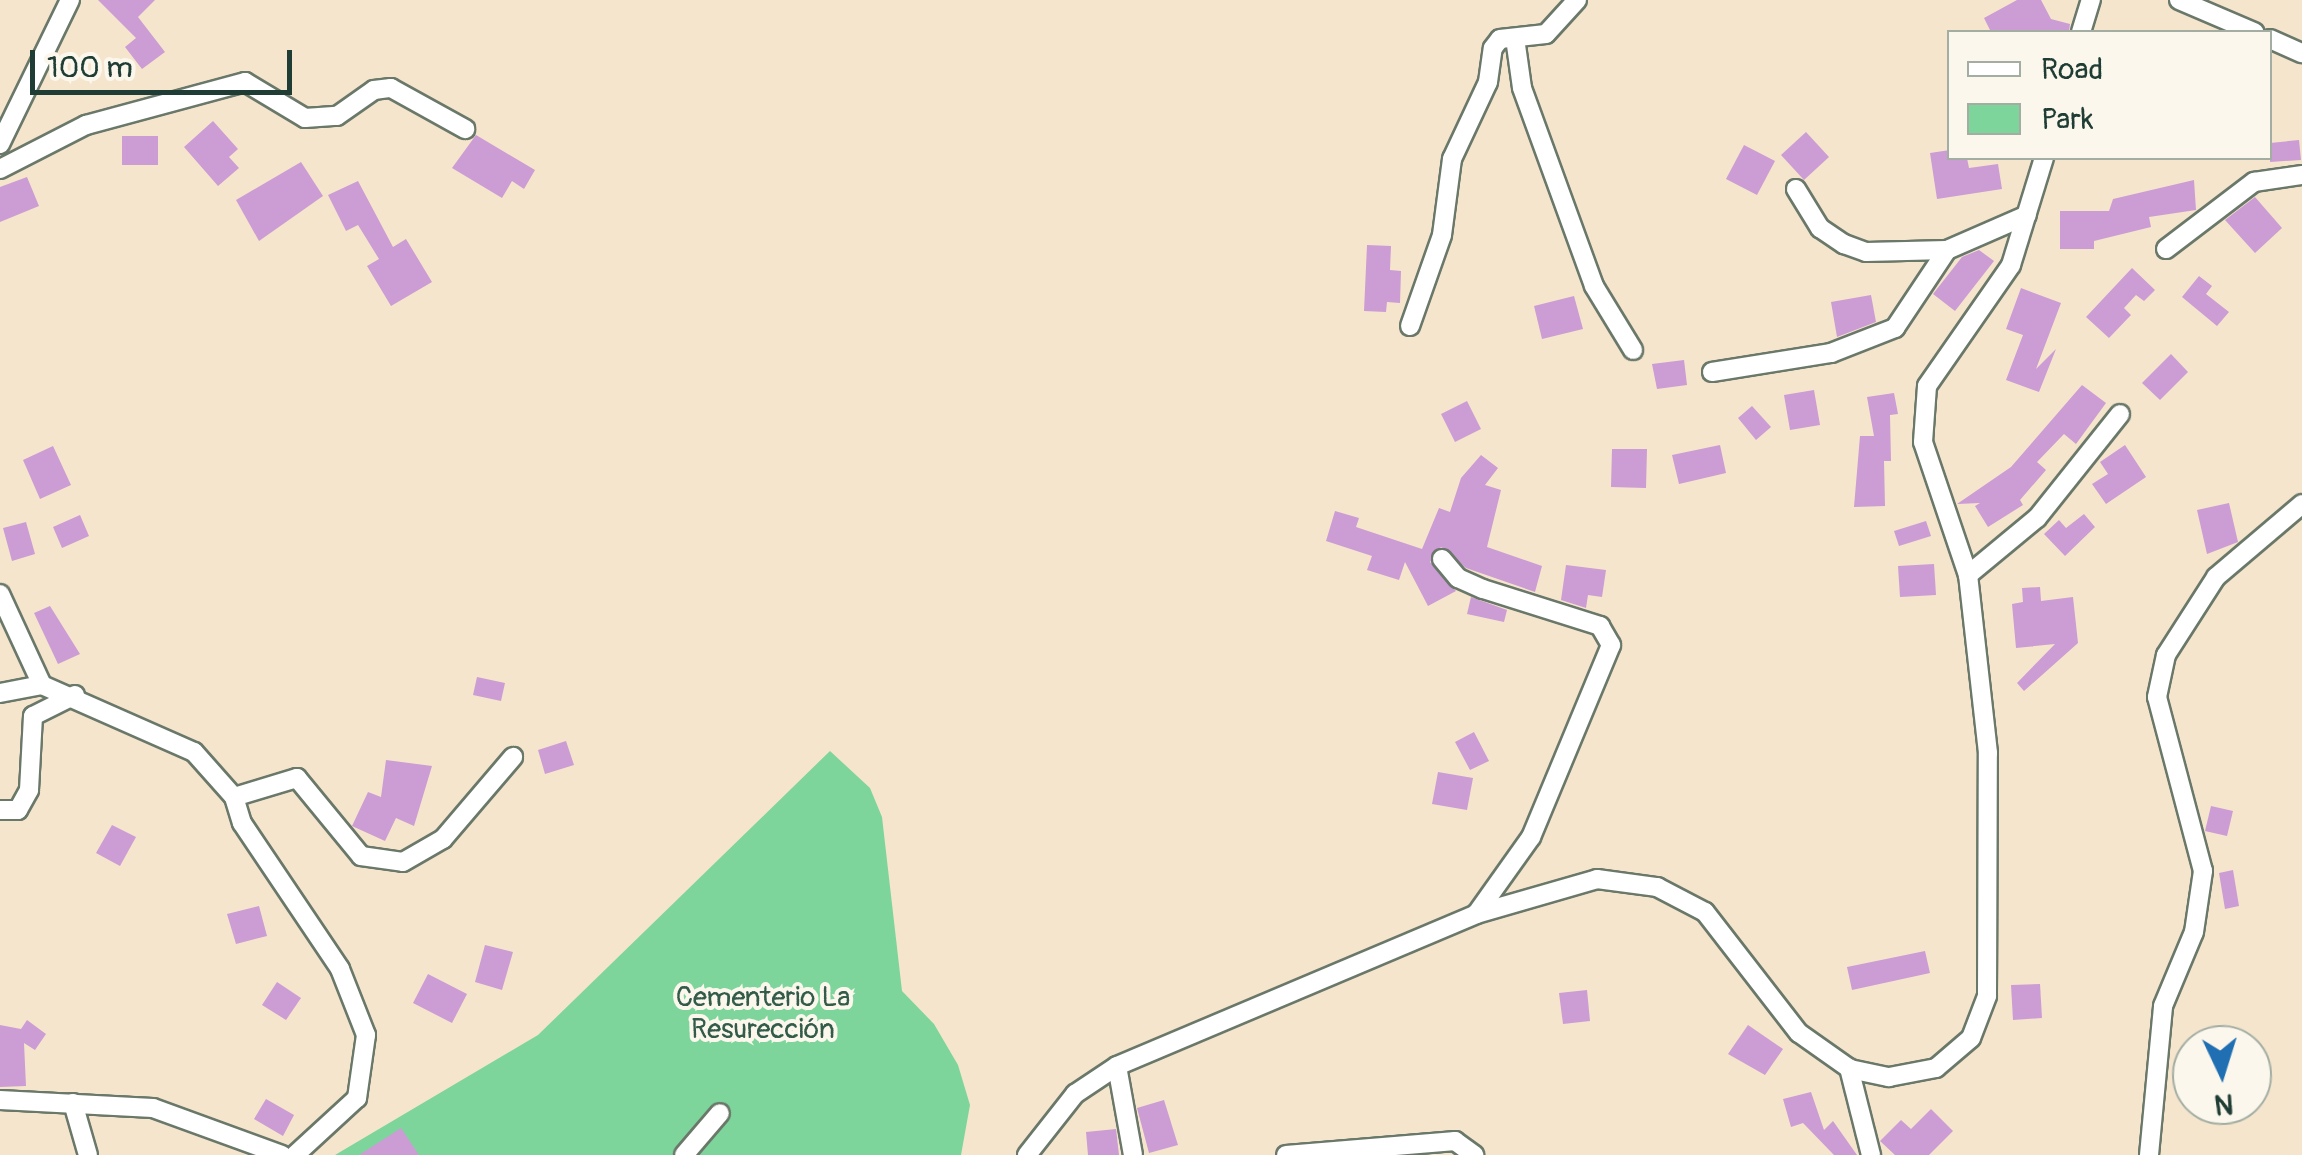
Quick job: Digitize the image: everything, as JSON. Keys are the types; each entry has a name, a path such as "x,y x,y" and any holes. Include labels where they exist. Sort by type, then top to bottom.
{"street":[{"path":"0,144 70,0"},
{"path":"1410,326 1442,235 1452,159 1488,82 1493,48 1514,38 1546,34 1577,0"},
{"path":"2082,30 2091,0"},
{"path":"2180,0 2249,30"},
{"path":"1514,38 1522,88 1594,286 1633,350"},
{"path":"2272,40 2302,53"},
{"path":"0,169 86,125 245,82 305,118 337,116 374,90 391,88 465,129"},
{"path":"1026,1155 1075,1094 1117,1066 1476,914 1597,879 1657,886 1705,912 1798,1033 1849,1068 1889,1078 1936,1068 1971,1038 1987,996 1988,753 1968,575 1923,442 1928,386 2012,266 2043,160"},
{"path":"2166,249 2254,182 2302,175"},
{"path":"1796,189 1820,228 1844,244 1866,252 1948,250 2027,214"},
{"path":"1712,372 1831,353 1895,328 1948,250"},
{"path":"1968,575 2037,518 2120,414"},
{"path":"2150,1155 2162,1006 2194,932 2203,871 2157,697 2166,655 2216,577 2302,504"},
{"path":"1442,559 1458,578 1600,626 1611,644 1531,837 1476,914"},
{"path":"0,594 42,684"},
{"path":"0,692 42,684 76,695 194,752 234,797 242,824 340,969 366,1034 356,1098 294,1155"},
{"path":"0,810 18,810 29,790 33,716 76,695"},
{"path":"234,797 297,778 361,856 404,862 443,839 513,757"},
{"path":"1117,1066 1133,1155"},
{"path":"1849,1068 1870,1155"},
{"path":"0,1100 154,1108 282,1155"},
{"path":"73,1102 88,1155"},
{"path":"684,1155 720,1114"},
{"path":"1286,1155 1455,1141 1474,1155"}],"green space":[{"name":"Cementerio La Resurección","path":"830,751 870,788 882,817 902,991 934,1024 958,1065 970,1105 961,1155 335,1155 538,1035"}],"building":[{"path":"98,0 155,0 138,17 165,52 142,69 125,47 136,38"},
{"path":"2017,0 2041,0 2051,19 2070,24 2069,30 1990,30 1984,18"},
{"path":"213,121 238,149 229,157 239,168 218,186 184,147"},
{"path":"1806,132 1829,157 1804,180 1781,155"},
{"path":"476,135 535,170 524,189 512,181 502,198 452,168"},
{"path":"122,136 158,136 158,165 122,165"},
{"path":"2299,140 2301,160 2270,162 2272,143"},
{"path":"1744,145 1775,161 1757,195 1726,179"},
{"path":"1947,150 1947,160 1967,160 1969,168 1998,164 2002,189 1937,199 1930,153"},
{"path":"301,162 323,196 259,241 236,200"},
{"path":"27,177 39,206 0,222 0,187"},
{"path":"2194,180 2196,210 2149,217 2151,227 2094,241 2094,249 2060,249 2060,211 2109,211 2113,199"},
{"path":"358,181 393,247 406,239 432,282 391,306 367,266 379,259 358,225 346,231 328,195"},
{"path":"2255,197 2282,228 2255,253 2225,220"},
{"path":"1367,245 1391,246 1390,270 1401,271 1400,303 1387,302 1386,312 1364,311"},
{"path":"1979,250 1994,261 1955,311 1933,294 1962,257"},
{"path":"2132,268 2155,290 2144,301 2136,295 2124,308 2131,315 2109,338 2086,317"},
{"path":"2199,276 2212,286 2206,294 2229,312 2217,326 2182,297"},
{"path":"2021,288 2061,303 2036,369 2056,349 2039,392 2006,380 2023,335 2006,329"},
{"path":"1871,295 1876,322 1837,337 1831,302"},
{"path":"1574,296 1583,329 1542,339 1534,306"},
{"path":"2171,354 2188,372 2160,400 2142,383"},
{"path":"1684,360 1687,385 1657,389 1652,364"},
{"path":"2082,385 2106,403 2076,444 2064,434 2037,462 2046,470 2020,500 2023,505 1988,527 1975,506 1980,503 1957,504 2011,467"},
{"path":"1814,390 1820,425 1790,430 1784,395"},
{"path":"1894,393 1898,414 1890,415 1891,461 1884,461 1885,506 1854,507 1860,436 1874,436 1867,397"},
{"path":"1467,401 1481,429 1455,442 1441,414"},
{"path":"1752,406 1771,427 1756,440 1738,418"},
{"path":"1720,445 1726,473 1679,484 1672,455"},
{"path":"2125,445 2146,477 2106,504 2092,484 2108,474 2100,462"},
{"path":"53,446 71,485 40,499 23,460"},
{"path":"1612,449 1647,449 1646,488 1611,487"},
{"path":"1481,455 1498,468 1485,485 1501,490 1487,547 1542,566 1535,592 1466,568 1441,547 1430,562 1456,591 1428,606 1405,562 1399,580 1367,570 1372,556 1326,541 1335,511 1359,518 1356,527 1422,549 1439,508 1450,512 1461,478"},
{"path":"2229,503 2238,542 2207,554 2197,510"},
{"path":"2084,514 2095,527 2065,556 2044,534 2059,520 2066,528"},
{"path":"80,515 89,536 62,548 53,527"},
{"path":"1926,521 1931,536 1899,546 1894,531"},
{"path":"26,522 35,554 12,561 3,528"},
{"path":"1934,564 1936,595 1900,597 1898,566"},
{"path":"1566,565 1606,570 1602,597 1588,595 1586,608 1561,600"},
{"path":"2040,587 2041,601 2073,597 2078,643 2024,691 2017,683 2055,644 2016,648 2012,604 2023,602 2022,588"},
{"path":"1471,597 1507,610 1504,622 1467,614"},
{"path":"50,606 80,654 58,664 34,613"},
{"path":"477,677 505,683 501,701 473,695"},
{"path":"1474,732 1489,761 1470,770 1455,742"},
{"path":"566,741 574,765 545,774 538,750"},
{"path":"386,760 432,766 414,826 396,818 385,841 352,826 368,792 381,797"},
{"path":"1438,772 1473,778 1467,810 1432,804"},
{"path":"2211,806 2233,811 2227,836 2205,831"},
{"path":"112,825 136,837 120,866 96,853"},
{"path":"2233,870 2239,906 2225,909 2219,873"},
{"path":"259,906 267,936 236,944 227,914"},
{"path":"485,945 513,952 502,990 475,982"},
{"path":"1925,951 1930,973 1852,990 1847,967"},
{"path":"428,974 467,994 452,1023 413,1003"},
{"path":"277,982 301,998 286,1020 262,1005"},
{"path":"2040,984 2042,1018 2013,1020 2011,985"},
{"path":"1587,990 1590,1021 1563,1024 1559,993"},
{"path":"27,1020 46,1034 35,1050 24,1043 26,1086 0,1087 0,1025 21,1029"},
{"path":"1748,1025 1783,1049 1765,1075 1728,1054"},
{"path":"1811,1092 1824,1130 1833,1121 1857,1155 1834,1155 1803,1123 1791,1127 1783,1099"},
{"path":"266,1099 294,1115 283,1136 254,1119"},
{"path":"1164,1100 1178,1145 1149,1153 1137,1108"},
{"path":"1931,1109 1953,1131 1929,1155 1895,1155 1880,1141 1901,1120 1911,1129"},
{"path":"401,1128 419,1155 359,1155"},
{"path":"1116,1129 1119,1155 1088,1155 1086,1132"}]}
